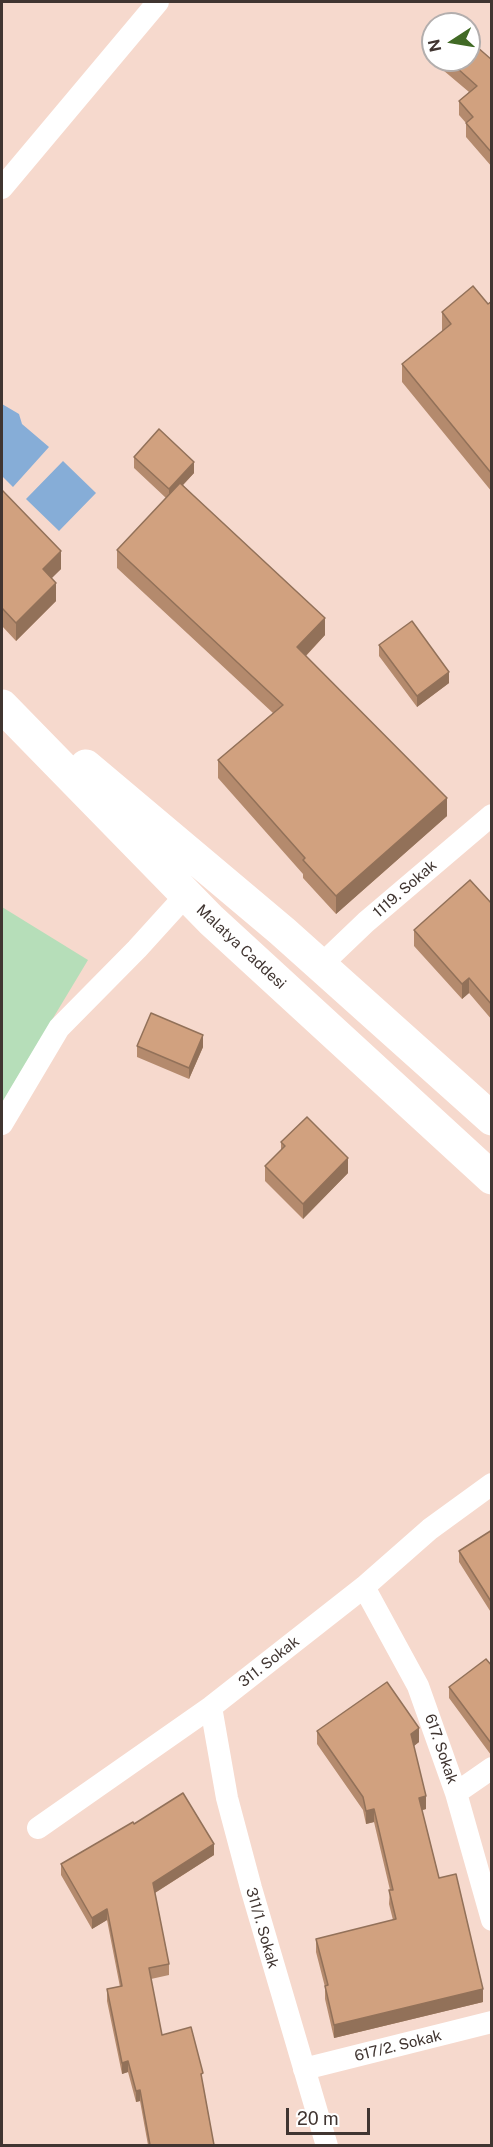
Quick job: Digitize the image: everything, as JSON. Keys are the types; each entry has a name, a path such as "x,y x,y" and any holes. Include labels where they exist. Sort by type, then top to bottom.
{"main road":[{"path":"2,695 321,965 492,1119"},
{"name":"Malatya Caddesi","path":"2,706 211,920 492,1178"}],"street":[{"path":"2,188 158,2"},
{"name":"1119. Sokak","path":"321,965 366,922 492,815"},
{"path":"2,1124 59,1028 137,949 186,895"},
{"name":"311. Sokak","path":"38,1828 212,1707 364,1587 430,1529 492,1484"},
{"name":"617. Sokak","path":"364,1587 418,1686 456,1793 492,1920"},
{"name":"311/1. Sokak","path":"212,1707 227,1798 251,1888 327,2145"},
{"path":"456,1793 492,1768"},
{"name":"617/2. Sokak","path":"304,2069 492,2022"}],"green space":[{"path":"2,907 88,960 2,1103"}],"water":[{"path":"2,404 19,414 22,424 49,447 13,487 2,476"},
{"path":"63,461 96,493 59,531 26,499"}],"building":[{"path":"481,50 492,60 492,153 466,123 473,117 459,101 477,86 461,72 481,72"},
{"path":"473,286 488,304 492,301 492,474 402,364 451,324 442,312"},
{"path":"159,429 194,462 169,489 134,457"},
{"path":"180,483 325,618 297,647 447,798 336,896 218,760 283,705 117,550"},
{"path":"2,490 61,551 43,569 56,583 16,623 2,608"},
{"path":"412,621 449,672 417,696 379,645"},
{"path":"470,880 492,904 492,1005 469,978 462,984 414,930"},
{"path":"151,1013 203,1035 189,1068 137,1046"},
{"path":"307,1117 348,1158 303,1204 265,1166 285,1146 281,1142"},
{"path":"492,1530 492,1603 459,1551"},
{"path":"486,1659 492,1666 492,1743 449,1687"},
{"path":"387,1682 419,1728 411,1734 426,1796 419,1798 439,1878 456,1874 483,1989 334,2025 325,1986 328,1985 316,1939 396,1919 389,1890 393,1890 374,1809 366,1811 363,1797 317,1731"},
{"path":"183,1793 214,1844 153,1883 169,1964 149,1968 162,2035 191,2027 203,2073 201,2074 214,2145 150,2145 140,2090 136,2091 128,2061 122,2063 107,1989 122,1986 107,1909 92,1918 61,1864 133,1822 134,1824"}]}
